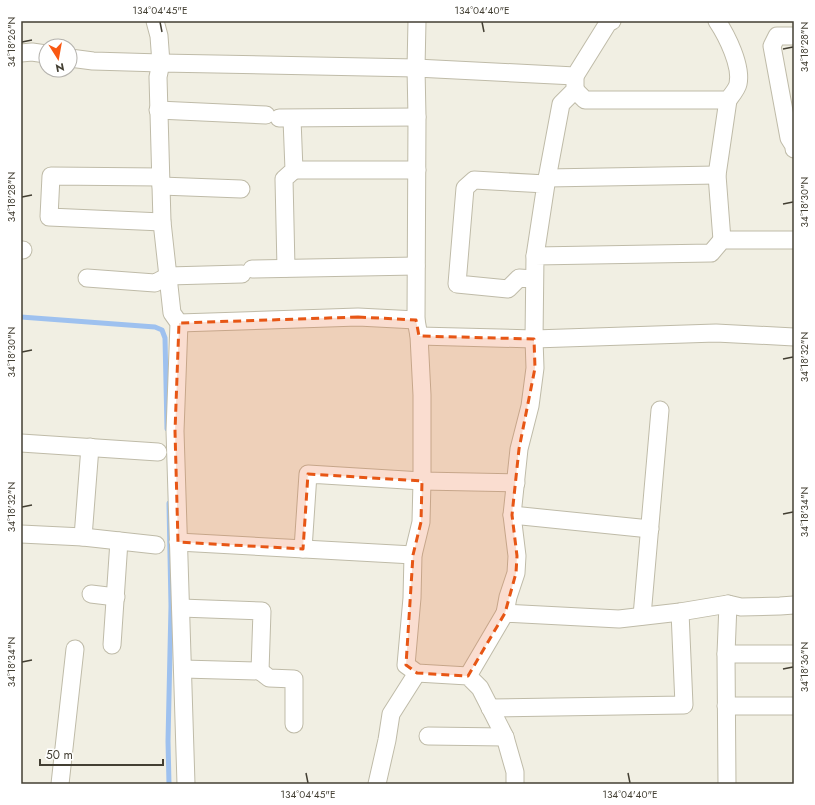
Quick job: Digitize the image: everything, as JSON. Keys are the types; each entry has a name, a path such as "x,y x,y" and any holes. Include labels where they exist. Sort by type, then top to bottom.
{"street":[{"path":"155,21 159,36 162,63 158,77 162,222 172,313 179,323 175,431 186,784"},
{"path":"417,21 416,266 422,395 422,481 421,522 413,555 412,598 406,665 417,672 468,676 480,688 505,737 515,772 515,784"},
{"path":"468,676 505,613 516,573 517,556 512,515 520,449 530,406 535,368 535,256 561,104 575,83 608,23 612,21"},
{"path":"535,256 711,254 722,240 717,175 728,100 738,85 738,69 725,32 717,21"},
{"path":"794,36 777,36 772,46 789,138 794,146 794,150"},
{"path":"21,53 38,53"},
{"path":"78,59 93,61 162,63 416,68 575,83"},
{"path":"575,83 586,100 728,100"},
{"path":"158,110 279,117 417,117"},
{"path":"279,117 294,170"},
{"path":"286,268 284,179 294,170 417,170"},
{"path":"534,279 518,278 508,288 457,284 465,188 474,180 547,181 717,175"},
{"path":"162,222 49,217 51,176 161,182 241,189"},
{"path":"722,240 794,240"},
{"path":"86,278 155,283 168,276 286,268 416,266"},
{"path":"179,323 358,317 418,328 534,339 716,333 794,337"},
{"path":"642,616 660,410"},
{"path":"21,443 158,452"},
{"path":"83,537 90,447"},
{"path":"303,549 308,474 422,481 516,483"},
{"path":"512,515 650,529"},
{"path":"21,534 83,537 156,545"},
{"path":"112,645 119,541"},
{"path":"178,542 413,555"},
{"path":"91,594 116,597"},
{"path":"505,613 619,619 680,612 728,604 741,607 794,605"},
{"path":"727,784 726,654 728,604"},
{"path":"181,608 262,611 260,671"},
{"path":"490,708 684,705 680,612"},
{"path":"60,784 75,649"},
{"path":"726,654 794,654"},
{"path":"183,669 260,671 269,678 294,678 294,724"},
{"path":"376,784 387,740 391,714 417,672"},
{"path":"726,706 794,706"},
{"path":"428,736 505,737"}],"highlighted area":[{"path":"358,317 416,320 419,336 534,339 535,368 519,449 512,515 517,556 516,573 505,613 468,676 417,673 406,665 413,555 421,522 422,481 308,474 303,549 178,542 175,431 179,323"}],"waterway":[{"path":"21,317 155,327 162,330 165,338 167,429"},
{"path":"169,503 171,606 168,741 169,784"}]}
